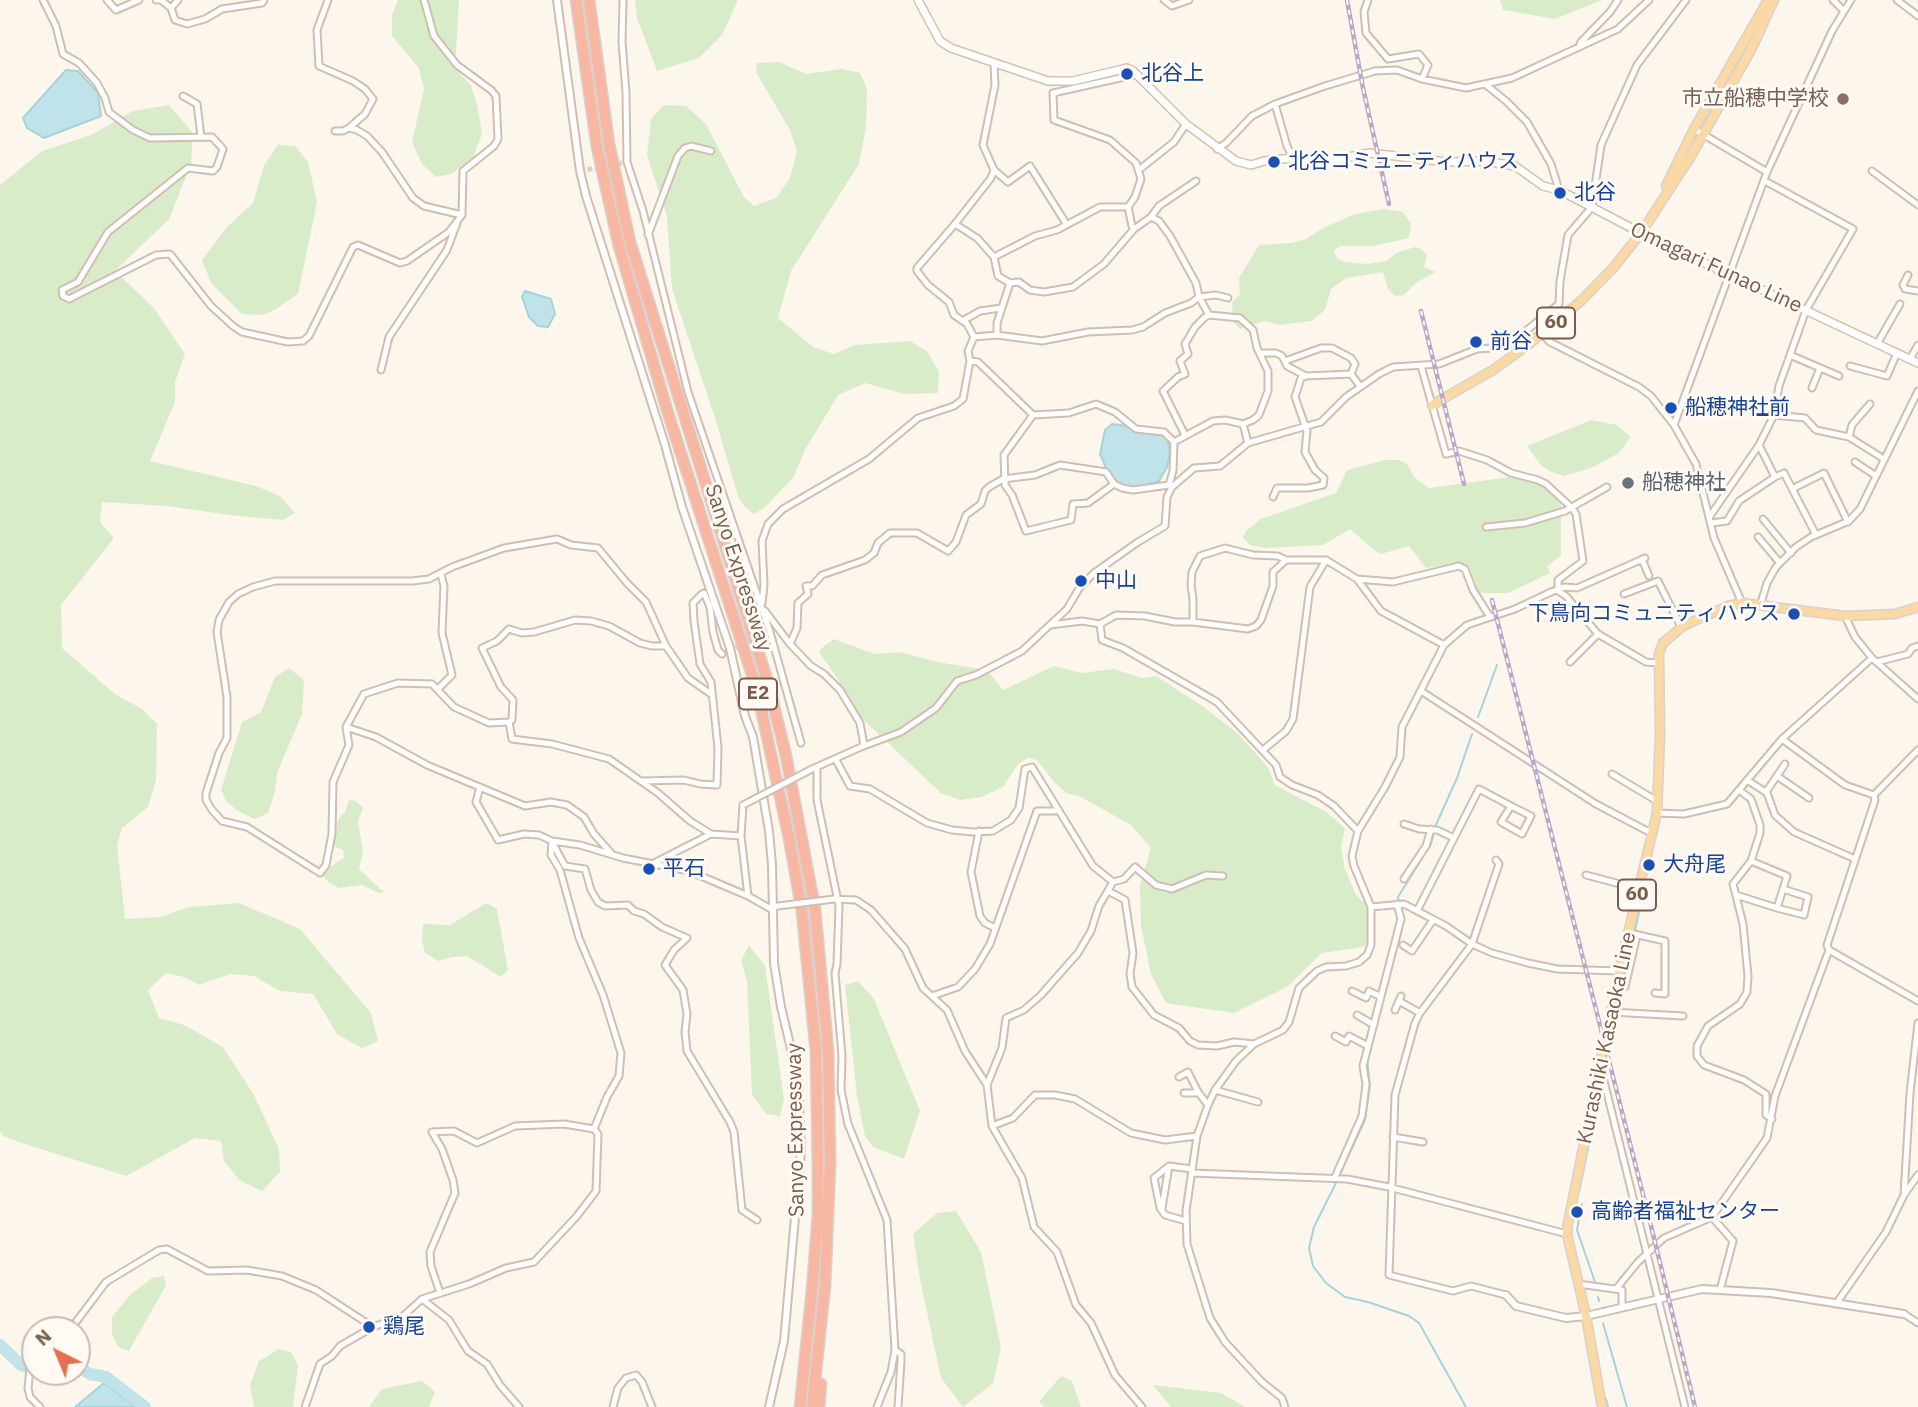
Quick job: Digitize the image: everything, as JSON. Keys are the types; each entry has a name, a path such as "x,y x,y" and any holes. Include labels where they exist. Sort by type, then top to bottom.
{"highway":[{"name":"Sanyo Expressway","path":"576,0 597,147 618,246 660,388 757,690 802,911 816,1051 818,1167 817,1228 803,1382 797,1407"},
{"name":"Sanyo Expressway","path":"589,0 609,144 630,242 769,686 802,835 815,909 828,1051 830,1164 825,1286 812,1407"},
{"path":"819,1407 825,1286"}],"main road":[{"path":"918,0 940,41 951,48 995,63 1057,82 1073,81 1127,68 1138,74"},
{"name":"60","path":"1654,211 1694,129 1768,0"},
{"name":"60","path":"1432,405 1493,370 1542,334 1582,300 1641,233 1703,134 1752,48 1774,0"},
{"name":"Omagari Funao Line","path":"1138,74 1186,124 1236,162 1251,165 1293,158 1337,159 1370,153 1447,162 1485,161 1515,166 1543,187 1559,190 1641,233 1914,361"},
{"path":"1657,663 1663,643 1681,627 1728,606 1761,603 1845,616 1895,614 1918,607"},
{"name":"Kurashiki Kasaoka Line","path":"1602,1407 1586,1316 1567,1234 1597,1080 1615,1012 1619,971 1633,934 1639,889 1657,813 1660,735 1657,663"}],"street":[{"path":"43,0 56,26 63,54 79,63 97,83 109,112 133,130 150,138 212,137 223,149 218,167 213,171 188,168 108,232 78,282 62,290 63,296 69,299 156,256 170,254 211,306 242,332 288,342 303,341 313,329 353,247 358,244 400,263 449,232 460,217"},
{"path":"107,0 116,10 139,0"},
{"path":"156,0 161,0 171,8 175,20 187,24 205,19 222,9 262,3 264,0"},
{"path":"171,8 178,0"},
{"path":"328,0 317,30 319,66 353,81 373,99 365,114 349,128 335,131"},
{"path":"381,370 389,337 447,250 460,217 463,171 494,146 498,139 496,96 457,65 434,36 424,0"},
{"path":"557,0 580,171 586,195 682,507 730,648 745,716 753,737 769,831 775,907 774,963 781,1007 798,1078 801,1150 784,1341 769,1407"},
{"path":"623,0 627,162 688,392 761,606 802,743"},
{"path":"1164,0 1172,6 1189,0"},
{"path":"1368,0 1364,12 1366,33 1388,59 1419,54 1428,65 1422,79"},
{"path":"1579,47 1611,12 1618,0"},
{"path":"1217,149 1226,144 1252,116 1275,104 1375,71 1398,70 1422,79 1466,88 1512,78 1618,29 1649,0"},
{"path":"790,643 797,628 798,603 808,594 806,586 812,586 822,575 865,560 874,553 877,543 890,533 917,533 948,551 956,542 966,515 981,504 989,487 1003,480 1035,475 1060,465 1106,472 1114,484 1122,488 1133,490 1170,486 1194,468 1220,466 1248,443 1321,422 1360,386 1393,367 1439,364 1477,349 1506,346 1559,304 1568,235 1592,207 1601,145 1620,99 1637,65 1686,0"},
{"path":"1833,0 1843,10"},
{"path":"1674,425 1767,172 1843,10 1851,0"},
{"path":"1897,0 1918,16"},
{"path":"995,63 995,85 983,145 995,170 1007,182 1031,166 1067,225"},
{"path":"1134,229 1128,207 1139,188 1140,169 1110,139 1054,120 1053,93 1138,74"},
{"path":"1485,84 1527,122 1551,164 1559,190"},
{"path":"183,96 197,104 201,137"},
{"path":"1275,104 1293,158"},
{"path":"1140,169 1174,142 1186,124"},
{"path":"349,128 367,136 382,152 413,198 424,206 460,217"},
{"path":"1694,129 1767,172"},
{"path":"648,236 678,156 691,146 711,151"},
{"path":"974,337 964,320 954,315 948,303 928,285 917,268 955,224 995,170"},
{"path":"1872,171 1918,205"},
{"path":"955,224 977,238 994,257 998,275 1010,283 1019,282 1030,290 1044,292 1073,287 1104,264 1134,229 1152,217 1159,206 1196,181"},
{"path":"1710,520 1759,445 1774,415 1779,386 1806,310 1853,229 1765,181"},
{"path":"994,257 1101,207 1128,207"},
{"path":"1152,217 1159,221 1170,236 1196,283 1199,297 1209,315"},
{"path":"1908,275 1902,285 1905,289 1918,291"},
{"path":"998,335 997,323 1010,283"},
{"path":"974,337 998,335 1042,341 1088,332 1132,330 1143,327 1199,297 1216,295 1228,298"},
{"path":"1877,344 1900,304"},
{"path":"964,320 980,311 1001,309"},
{"path":"1174,443 1213,421 1225,420 1243,424 1253,420 1265,404 1268,371 1255,342 1253,330 1240,318 1209,315 1195,327 1185,344 1188,354 1180,361 1185,374 1163,391 1185,435"},
{"path":"1542,334 1550,342 1639,387 1651,396 1674,425 1696,464 1714,537 1742,603"},
{"path":"864,746 860,723 839,690 824,674 811,666 761,606 764,585 762,541 768,524 783,509 869,459 918,418 954,406 963,399 970,361 968,351 974,337"},
{"path":"1914,361 1918,345"},
{"path":"1284,361 1321,348 1332,348 1351,358 1355,364 1351,373"},
{"path":"1260,353 1276,353 1287,366 1306,376"},
{"path":"1850,366 1887,376 1897,353"},
{"path":"1790,355 1839,376"},
{"path":"748,896 741,836 743,805 864,746 901,732 936,708 957,681 976,675 1021,651 1067,609 1080,587 1094,573 1165,526 1174,443 1164,432 1136,429 1115,412 1096,404 1069,413 1033,415 978,362 970,361"},
{"path":"1421,366 1446,454 1459,451 1487,460 1511,473 1538,480 1546,484 1572,509 1576,514 1583,561 1558,580 1559,591 1598,635 1646,662 1657,663"},
{"path":"1812,388 1820,368"},
{"path":"1351,373 1360,386"},
{"path":"1273,497 1277,488 1323,485 1324,478 1315,470 1306,452 1305,427 1295,397 1301,378 1351,373"},
{"path":"1761,603 1767,583 1780,563 1816,535 1848,522 1860,509 1918,391"},
{"path":"1849,437 1852,425 1870,404"},
{"path":"1033,415 1004,455 1003,480 1026,531 1071,520 1073,504 1088,503 1114,484"},
{"path":"1774,415 1805,418 1816,430 1849,437 1884,459"},
{"path":"1243,424 1248,443"},
{"path":"1759,445 1775,477"},
{"path":"1855,462 1876,476"},
{"path":"1792,489 1824,472 1848,522"},
{"path":"1710,520 1727,521 1739,501 1784,473 1816,535"},
{"path":"1486,527 1525,523 1572,509 1607,487"},
{"path":"1763,519 1791,553"},
{"path":"1758,537 1780,563"},
{"path":"509,722 489,723 454,707 432,684 423,682 398,683 364,694 346,727 349,745 333,782 332,834 326,865 320,873 247,827 222,821 206,800 219,753 228,738 227,697 217,632 221,614 238,594 275,581 412,581 429,579 474,558 505,548 558,539 571,545 593,546 598,548 646,602 666,646 688,678 711,694"},
{"path":"1193,622 1192,572 1200,556 1225,548 1253,555 1278,556 1286,560 1326,560 1357,579 1381,611 1444,645"},
{"path":"1108,891 1125,900 1133,953 1130,974 1132,987 1154,1015 1179,1028 1190,1041 1198,1045 1217,1046 1234,1042 1254,1044 1283,1030 1289,1022 1299,988 1318,971 1326,967 1359,962 1367,955 1371,945 1371,907 1352,856 1358,831 1400,757 1402,727 1444,645 1467,625 1564,587 1577,588 1644,558 1649,576"},
{"path":"1051,625 1082,621 1100,624 1116,615 1248,629 1261,620 1273,586 1273,572 1286,560"},
{"path":"1263,750 1286,731 1293,719 1310,587 1326,560"},
{"path":"1357,579 1393,582 1459,566 1465,569 1473,590 1490,617"},
{"path":"438,689 452,674 442,633 444,586 441,574"},
{"path":"1624,594 1658,581 1681,627"},
{"path":"640,781 684,780 718,785 718,748 711,682 700,664 694,621 693,603 704,593 710,607 718,650 722,654"},
{"path":"1845,616 1855,637 1875,660 1918,699"},
{"path":"666,646 640,643 609,626 575,620 534,632 522,633 509,629 497,641 482,648 501,687 513,700 512,720 509,722 512,739 552,744 609,759 710,834 741,836"},
{"path":"1100,624 1102,640 1123,648 1217,702 1276,765 1280,777 1318,795 1334,806 1358,831"},
{"path":"1570,663 1598,635"},
{"path":"1657,813 1684,814 1727,804 1782,739 1875,660 1908,654 1912,648 1918,646"},
{"path":"1421,691 1596,804 1653,834"},
{"path":"346,727 376,737 427,765 525,806 551,802 567,805 584,817 612,855"},
{"path":"1782,739 1845,785 1874,795"},
{"path":"1874,795 1918,750"},
{"path":"836,760 850,786 870,789 928,823 952,830 979,831 993,831 1011,820 1019,808 1025,769 1032,767 1056,811 1093,866 1113,882"},
{"path":"1766,792 1785,764"},
{"path":"815,769 817,800 836,899 835,973 842,1056 841,1090 848,1124 887,1220 895,1350 891,1372 877,1407"},
{"path":"1612,774 1658,802"},
{"path":"1777,776 1809,798"},
{"path":"1747,780 1766,792 1775,815 1794,832 1854,859"},
{"path":"480,787 476,802 498,840 524,834 539,835 552,841 689,871 775,907 836,899 856,900 871,910 905,949 923,988 947,1010 965,1051 986,1084 992,1126 1022,1178 1034,1227 1057,1252 1076,1305 1091,1323 1115,1375 1142,1407"},
{"path":"1417,911 1479,789 1511,806 1531,817 1522,834 1501,822 1511,806"},
{"path":"1739,790 1751,799 1760,825 1751,861 1733,884 1742,924 1748,976 1747,992 1740,1004 1708,1026 1697,1046 1698,1056 1704,1065 1744,1080 1766,1094 1766,1115 1772,1119"},
{"path":"1616,1289 1664,1238 1712,1217 1767,1138 1775,1096 1829,950 1827,945 1875,800 1874,795"},
{"path":"932,996 957,987 975,969 990,944 1037,811 1056,811"},
{"path":"1404,824 1419,829 1434,829 1454,838"},
{"path":"1404,879 1434,829"},
{"path":"979,831 971,872 980,916 985,923 995,928"},
{"path":"653,863 710,834"},
{"path":"552,841 551,855 560,870 579,939 603,995 621,1053 619,1076 594,1129"},
{"path":"552,841 565,866 585,869 591,890 598,902 605,906 628,905 662,927 687,938 674,950 665,965 683,990 687,1014 687,1051 734,1132 742,1210 757,1220"},
{"path":"1496,860 1499,864 1472,944 1420,1013 1395,1096 1389,1275 1453,1291 1471,1286 1506,1295 1516,1306 1566,1318 1586,1316 1694,1290 1720,1290 1771,1293 1904,1314 1918,1324"},
{"path":"1751,861 1787,876 1777,908"},
{"path":"986,1084 1002,1048 1006,1018 1024,1010 1041,995 1077,953 1091,931 1099,906 1113,882 1124,879 1135,867 1156,885 1172,889 1206,875 1223,876"},
{"path":"1586,874 1639,889"},
{"path":"1736,895 1804,915 1808,897 1783,889"},
{"path":"1371,907 1400,904 1492,953 1557,969 1619,971"},
{"path":"1338,1178 1362,1116 1366,1084 1363,1066 1401,919 1400,904"},
{"path":"1403,945 1412,951 1433,920"},
{"path":"1625,987 1633,934 1665,941 1665,994 1655,993"},
{"path":"1829,950 1918,1002"},
{"path":"1352,991 1366,998 1368,991 1381,997"},
{"path":"1395,1010 1400,998 1420,1013"},
{"path":"1615,1012 1683,1016"},
{"path":"1357,1015 1374,1024"},
{"path":"1903,1195 1918,1023"},
{"path":"1335,1036 1346,1041 1349,1036 1368,1046"},
{"path":"1254,1044 1247,1056 1237,1060 1215,1090 1197,1136 1186,1221 1187,1244 1210,1318 1225,1342 1262,1382 1282,1398 1285,1407"},
{"path":"1179,1077 1188,1072 1208,1105"},
{"path":"1597,1080 1604,1082 1606,1089 1685,1407"},
{"path":"1215,1090 1258,1102"},
{"path":"1184,1093 1199,1093"},
{"path":"992,1126 1013,1118 1035,1095 1066,1096 1130,1133 1165,1139 1197,1136"},
{"path":"305,1407 320,1364 341,1346 373,1327 403,1316 422,1299 469,1284 506,1268 534,1262 577,1216 596,1191 598,1134 594,1129 564,1124 515,1126 477,1143 454,1131 432,1132 442,1149 453,1180 454,1193 430,1252 431,1266 440,1293"},
{"path":"1393,1137 1423,1142"},
{"path":"1169,1166 1192,1171 1338,1178 1391,1188 1567,1234"},
{"path":"1169,1166 1154,1178 1162,1210 1165,1215 1186,1221"},
{"path":"1162,1210 1169,1166"},
{"path":"1836,1304 1886,1232 1903,1195 1918,1175"},
{"path":"1712,1217 1733,1241 1720,1290"},
{"path":"81,1316 106,1283 159,1250 167,1249 208,1271 247,1270 282,1276 316,1290 373,1327"},
{"path":"1578,1284 1622,1290 1622,1307"},
{"path":"422,1299 449,1320 468,1351 487,1364 500,1385 519,1407"},
{"path":"895,1350 901,1354 898,1407"},
{"path":"613,1407 618,1388 626,1378 636,1375 642,1382 652,1407"},
{"path":"28,1386 30,1397 40,1407"}],"green space":[{"path":"398,0 459,0 455,69 471,85 482,134 473,158 451,174 436,177 422,164 412,142 424,89 419,68 392,36 392,15"},
{"path":"635,0 738,0 722,35 699,58 657,71 637,18"},
{"path":"1500,0 1602,0 1555,19 1503,10"},
{"path":"779,62 806,74 841,69 860,73 867,89 866,127 859,164 791,271 778,318 813,347 834,354 855,345 910,341 927,351 939,372 938,393 904,394 865,383 838,395 805,450 793,478 765,507 754,514 744,506 738,496 672,289 667,217 647,155 651,119 664,105 686,106 706,124 744,197 754,206 776,198 790,178 797,151 790,130 756,72 757,63"},
{"path":"169,105 193,133 191,164 169,219 115,271 153,307 185,354 175,382 175,402 150,461 256,486 280,496 295,513 283,520 168,506 102,502 100,522 114,538 61,605 62,648 116,695 142,709 157,724 156,780 148,807 122,828 117,845 125,919 160,917 189,907 239,903 300,929 371,1013 378,1041 362,1048 337,1034 313,994 280,991 254,976 230,974 199,985 184,977 166,973 148,990 159,1018 184,1025 223,1047 254,1095 279,1149 280,1172 262,1191 239,1180 224,1161 221,1141 195,1138 126,1176 22,1143 3,1136 0,1131 0,185 42,151 91,135 133,111"},
{"path":"278,145 295,146 308,162 317,202 298,294 263,315 242,314 211,283 202,260 227,227 253,203 264,165"},
{"path":"1383,209 1403,212 1411,224 1409,238 1373,246 1340,246 1334,251 1337,258 1345,262 1368,264 1386,261 1396,253 1415,247 1422,249 1427,256 1424,267 1436,272 1417,282 1404,295 1395,296 1388,289 1383,272 1346,278 1331,289 1325,310 1311,321 1279,325 1265,321 1240,329 1233,322 1232,303 1240,294 1239,278 1259,245 1306,239 1355,214"},
{"path":"1591,420 1617,425 1631,437 1619,453 1591,468 1564,476 1549,471 1540,464 1527,446"},
{"path":"1385,460 1399,460 1407,464 1414,477 1429,488 1510,477 1539,484 1561,503 1561,556 1547,566 1550,573 1508,593 1479,593 1470,568 1461,563 1426,568 1409,546 1381,554 1350,529 1323,545 1264,548 1250,545 1243,538 1246,531 1261,519 1336,493 1347,470"},
{"path":"834,639 875,654 900,652 937,662 987,670 1003,690 1054,666 1081,673 1114,669 1142,678 1156,676 1204,707 1238,734 1268,767 1275,785 1326,812 1345,828 1341,847 1345,869 1356,895 1366,905 1370,915 1368,940 1364,947 1322,953 1287,987 1234,1013 1166,1003 1151,974 1141,926 1140,885 1151,848 1131,825 1079,796 1066,793 1037,760 1028,758 1018,764 1003,787 981,797 960,800 941,793 852,709 839,681 819,652"},
{"path":"289,668 304,680 302,714 277,773 268,813 255,819 238,811 226,801 221,790 242,722 261,712 275,677"},
{"path":"349,800 356,801 363,808 358,821 363,851 359,869 384,892 379,893 362,885 339,888 323,876 328,868 344,858 343,850 334,846 338,819 345,812"},
{"path":"486,903 497,909 508,970 501,977 467,956 438,961 425,953 423,924 450,925"},
{"path":"749,945 765,966 784,1099 780,1116 766,1114 752,1095 747,981 741,961"},
{"path":"858,981 874,999 920,1111 904,1159 873,1147 865,1136 857,1096 845,985"},
{"path":"956,1211 981,1252 1001,1348 993,1383 963,1407 941,1378 913,1234 937,1213"},
{"path":"164,1276 166,1285 129,1351 118,1347 112,1334 112,1317 131,1294 152,1278"},
{"path":"279,1349 291,1352 298,1365 293,1407 254,1407 250,1385 259,1361"},
{"path":"1061,1376 1072,1381 1081,1407 1045,1407 1039,1402"},
{"path":"422,1381 435,1392 429,1407 369,1407 382,1389"},
{"path":"1153,1385 1221,1393 1245,1407 1171,1407"}],"water":[{"path":"66,70 78,71 98,93 101,116 44,138 27,128 23,118"},
{"path":"525,291 551,299 555,314 548,327 538,326 529,317 522,297"},
{"path":"1112,424 1127,426 1134,431 1163,435 1168,441 1170,453 1167,467 1159,481 1137,488 1126,488 1116,481 1100,454 1105,430"},
{"path":"104,1383 136,1407 75,1407"}],"waterway":[{"path":"1478,717 1497,665"},
{"path":"1435,827 1457,778 1472,734"},
{"path":"1402,914 1398,897 1431,844 1434,832"},
{"path":"1635,931 1645,884"},
{"path":"1373,1036 1403,920"},
{"path":"1624,979 1634,936"},
{"path":"1617,1009 1622,987"},
{"path":"1603,1071 1616,1015"},
{"path":"1339,1176 1365,1120 1370,1086 1367,1059"},
{"path":"1579,1192 1601,1085"},
{"path":"1337,1181 1314,1227 1309,1248 1313,1266 1326,1283 1345,1297 1409,1316 1419,1323 1466,1407"},
{"path":"1582,1204 1577,1230 1595,1282"},
{"path":"1598,1297 1599,1301"},
{"path":"1603,1323 1627,1407"},
{"path":"0,1345 21,1365"},
{"path":"91,1374 106,1377 145,1407"},
{"path":"1606,1399 1608,1407"}],"tunnel":[{"path":"580,171 627,162"},
{"path":"722,654 770,632"}],"railway":[{"path":"1347,0 1389,204"},
{"path":"1421,311 1464,484"},
{"path":"1492,600 1695,1407"}],"place":[{"name":"北谷上","path":"1127,74"},
{"name":"市立船穂中学校","path":"1843,99"},
{"name":"北谷コミュニティハウス","path":"1274,162"},
{"name":"北谷","path":"1560,193"},
{"name":"前谷","path":"1476,342"},
{"name":"船穂神社前","path":"1671,408"},
{"name":"船穂神社","path":"1628,483"},
{"name":"中山","path":"1081,581"},
{"name":"下鳥向コミュニティハウス","path":"1794,614"},
{"name":"大舟尾","path":"1649,865"},
{"name":"平石","path":"649,869"},
{"name":"高齢者福祉センター","path":"1577,1212"},
{"name":"鶏尾","path":"369,1327"}]}
